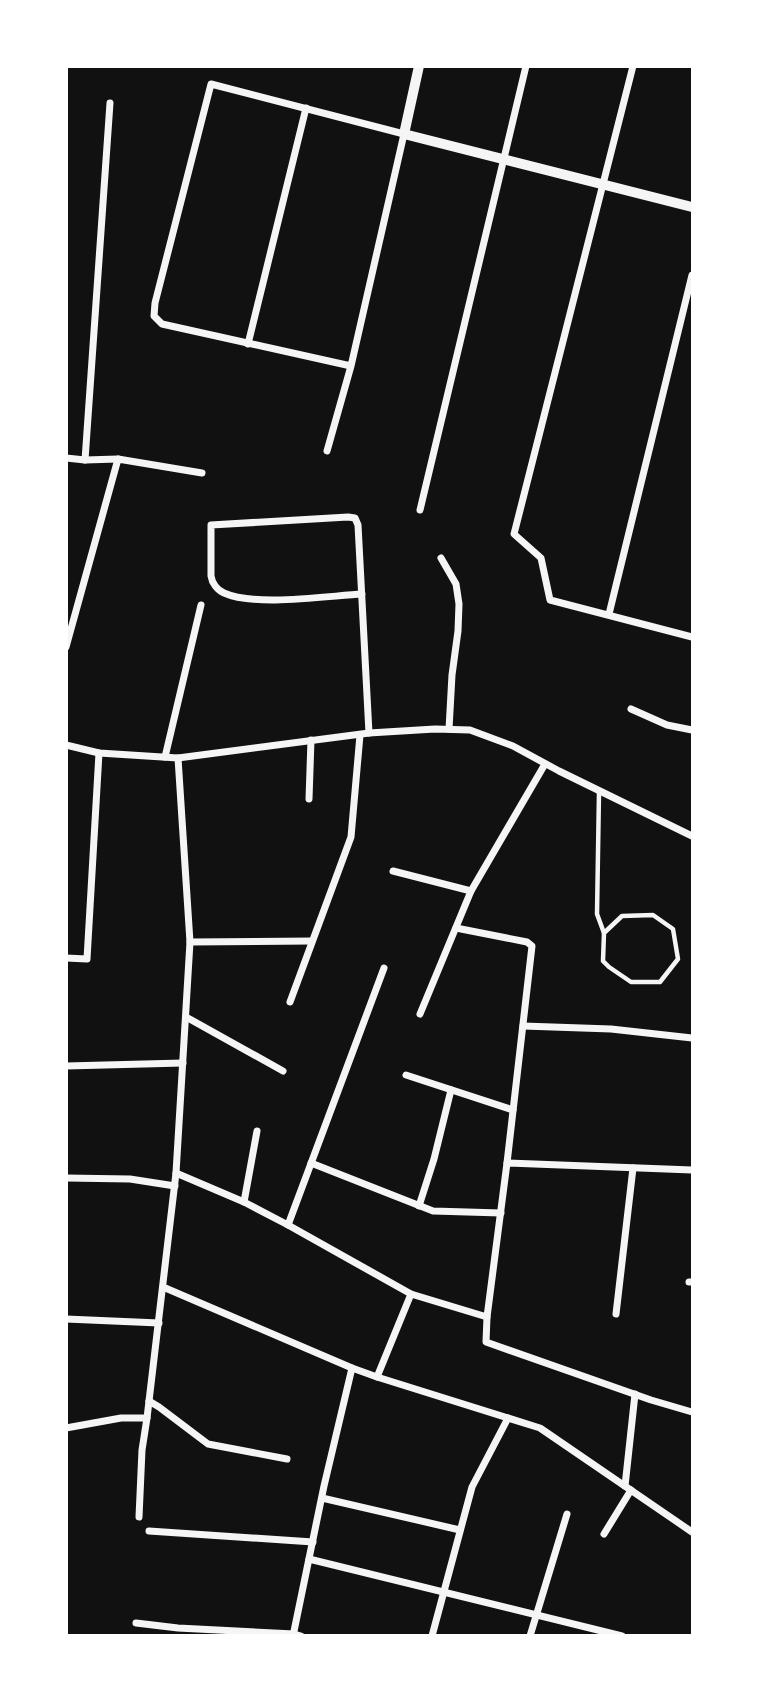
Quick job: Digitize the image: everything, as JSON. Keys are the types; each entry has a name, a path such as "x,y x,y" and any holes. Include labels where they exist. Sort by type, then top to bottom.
{"street":[{"path":"327,451 351,366 419,66"},
{"path":"420,510 526,66"},
{"path":"633,66 514,534 541,558 550,600 692,637"},
{"path":"351,366 162,324 154,316 155,303 211,84 692,207"},
{"path":"85,460 110,103"},
{"path":"248,344 306,108"},
{"path":"609,614 692,275"},
{"path":"66,458 118,459 202,473"},
{"path":"66,648 118,459"},
{"path":"362,594 260,601 223,593 212,583 211,525 355,518 358,525 362,594 369,733"},
{"path":"441,558 456,584 459,604 449,729"},
{"path":"165,757 201,605"},
{"path":"631,709 667,725 692,730"},
{"path":"66,745 99,754 178,758 369,733 470,730 513,747 692,836"},
{"path":"290,1002 351,837 360,735"},
{"path":"309,799 311,740"},
{"path":"66,958 87,959 99,754"},
{"path":"139,1517 142,1450 175,1186 190,942 178,758"},
{"path":"420,1014 471,891 545,764"},
{"path":"393,871 471,891"},
{"path":"456,928 527,942 532,946 486,1342 692,1412"},
{"path":"190,942 312,941"},
{"path":"288,1225 384,968"},
{"path":"186,1017 283,1071"},
{"path":"523,1026 611,1029 692,1038"},
{"path":"66,1066 183,1063"},
{"path":"406,1075 513,1110"},
{"path":"419,1206 435,1159 451,1090"},
{"path":"243,1202 257,1131"},
{"path":"311,1163 433,1211 501,1213"},
{"path":"507,1163 692,1170"},
{"path":"616,1314 633,1168"},
{"path":"176,1172 288,1225 411,1294 487,1317"},
{"path":"66,1178 130,1179 175,1186"},
{"path":"163,1287 352,1368 540,1428 692,1532"},
{"path":"377,1377 411,1294"},
{"path":"66,1319 159,1323"},
{"path":"136,1623 178,1632 296,1635 309,1559 352,1368"},
{"path":"604,1534 628,1488 635,1394"},
{"path":"149,1402 208,1444 287,1459"},
{"path":"66,1428 121,1418 147,1418"},
{"path":"432,1636 472,1487 508,1418"},
{"path":"322,1498 460,1530"},
{"path":"530,1636 567,1514"},
{"path":"149,1531 313,1542"},
{"path":"309,1559 622,1636"}],"lane":[{"path":"599,791 597,914 604,933 603,961 631,982 660,982 678,959 673,929 653,915 622,916 604,933"}]}
